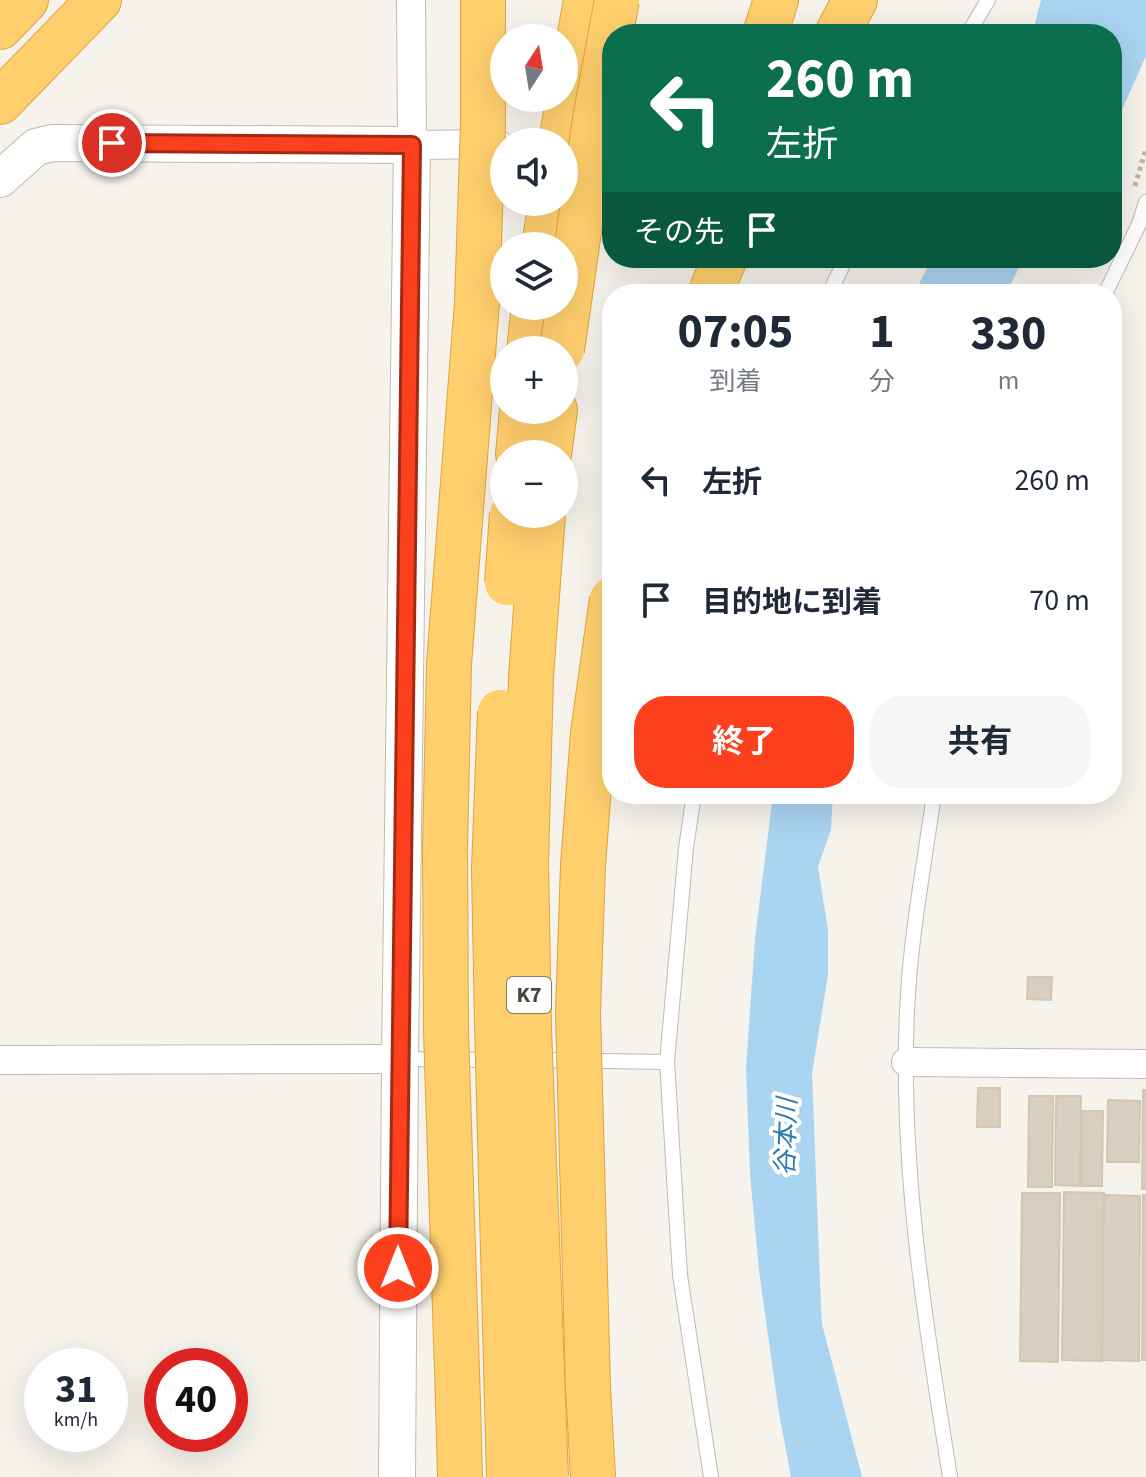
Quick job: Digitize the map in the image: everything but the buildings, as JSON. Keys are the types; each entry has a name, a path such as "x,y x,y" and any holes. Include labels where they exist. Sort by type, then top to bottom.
{"highway":[{"path":"0,27 26,0"},
{"path":"11,91 99,0"},
{"path":"460,1477 446,1031 445,849 449,664 477,302 483,124 483,0"},
{"path":"565,128 586,0"},
{"path":"613,24 617,0"},
{"path":"768,24 776,0"},
{"path":"842,24 855,0"},
{"path":"564,336 602,81"},
{"name":"K7","path":"509,1477 494,869 501,679 511,528"},
{"name":"K7","path":"542,528 531,677 526,863 546,1477"},
{"path":"593,1477 578,1012 583,866 593,733 602,670"}],"street":[{"path":"397,1477 411,0"},
{"path":"0,179 36,147 52,143 490,144"},
{"path":"578,143 602,144"},
{"path":"0,1060 400,1059"},
{"path":"906,1062 1146,1064"}],"lane":[{"path":"974,24 988,0"},
{"path":"1122,259 1146,202"},
{"path":"693,804 667,1062 680,1275 711,1477"},
{"path":"933,804 907,1008 906,1062 909,1163 918,1268 950,1477"},
{"path":"400,1059 667,1062"}],"water":[{"path":"1041,0 1146,0 1146,56 1122,110 1122,24 1035,24"},
{"path":"927,268 1019,268 1011,284 919,284"},
{"name":"谷本川","path":"772,804 832,804 831,829 818,867 828,930 828,975 812,1073 821,1308 822,1324 862,1477 791,1477 759,1271 750,1174 746,1069 755,938"}],"route":[{"path":"112,143 412,145 398,1268"}]}
